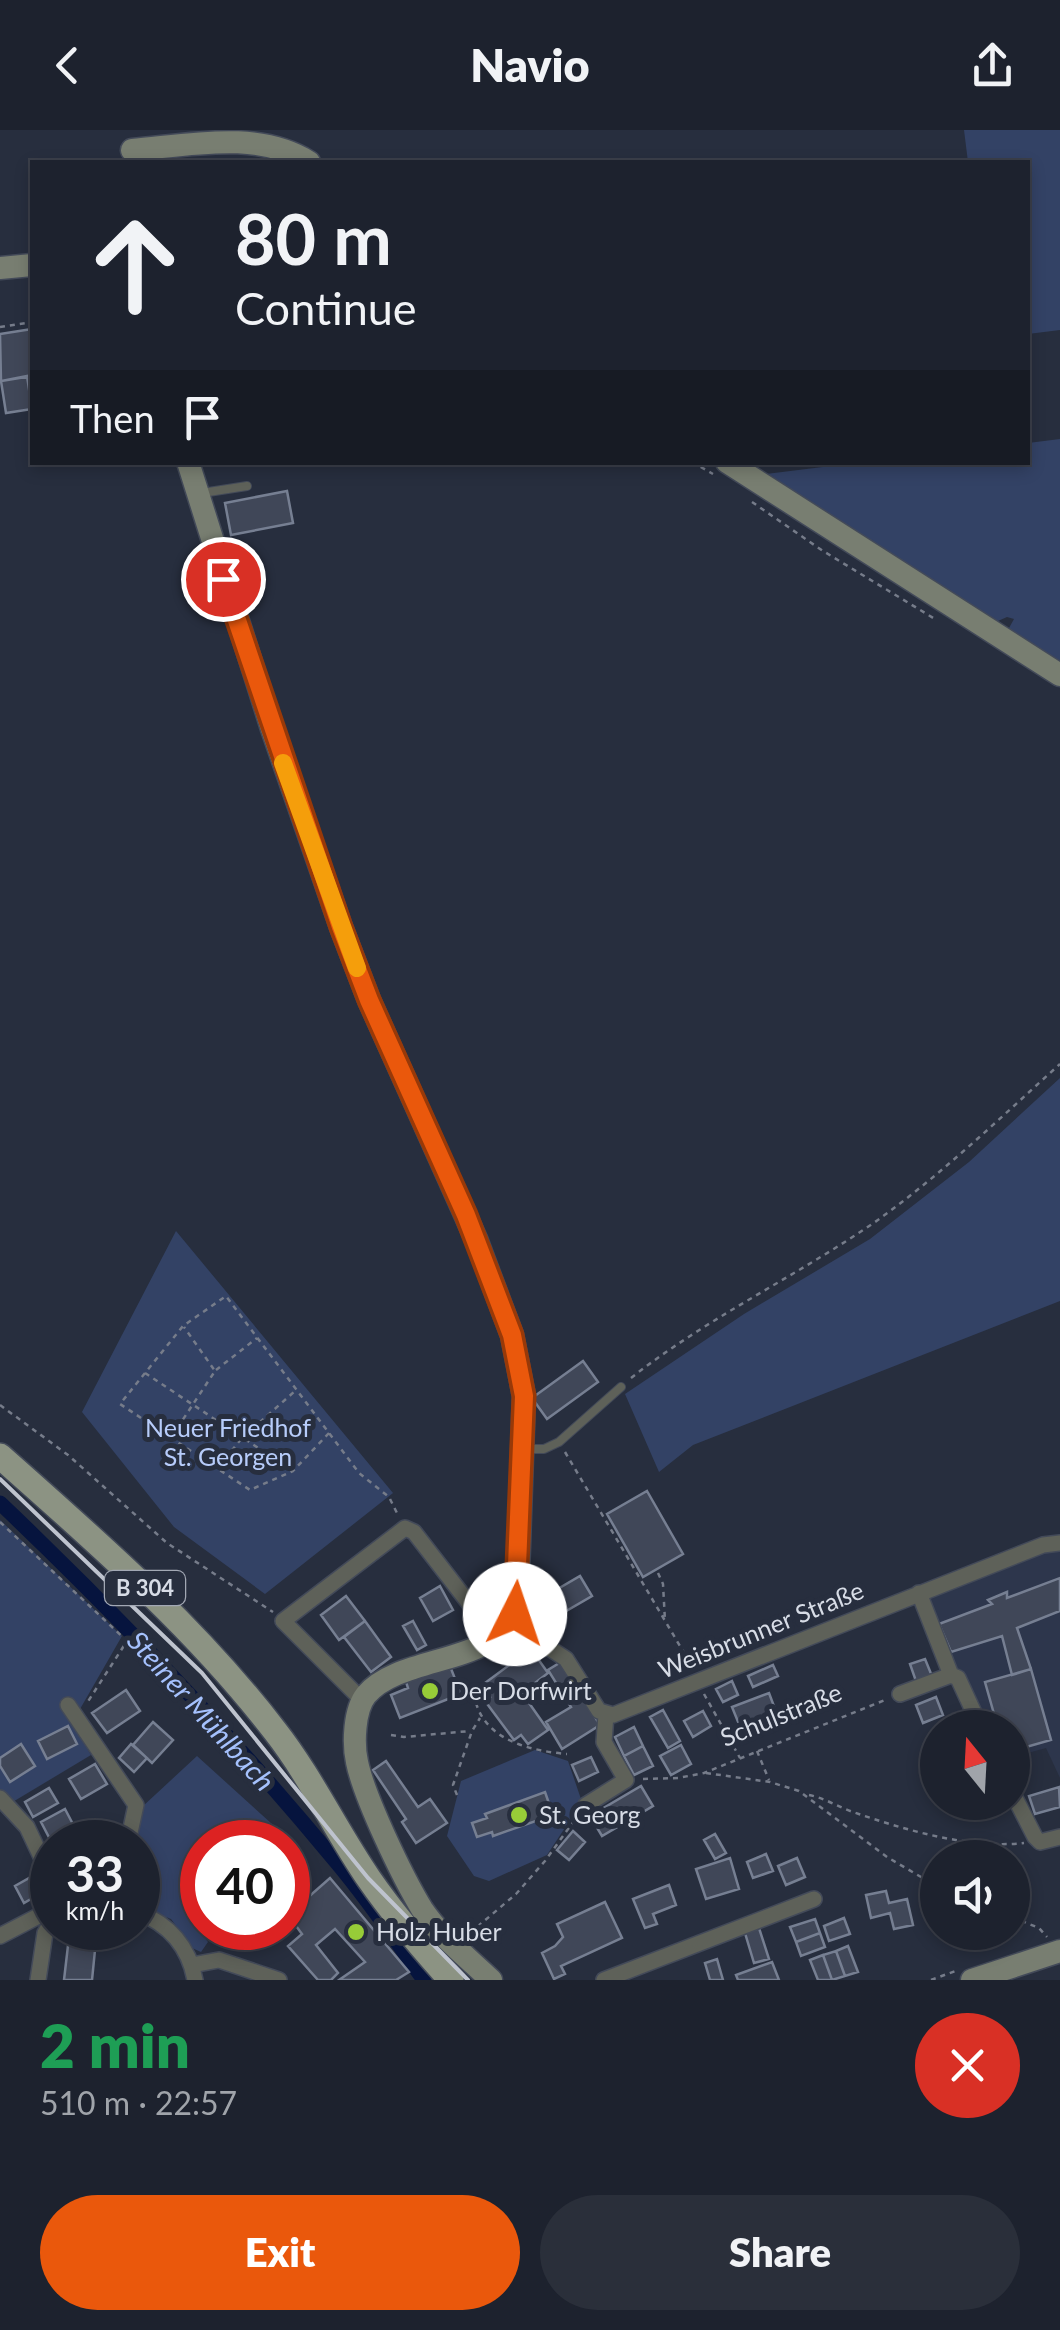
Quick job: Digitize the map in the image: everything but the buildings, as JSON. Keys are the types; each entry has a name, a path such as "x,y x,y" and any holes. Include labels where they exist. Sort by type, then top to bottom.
{"main road":[{"name":"B 304","path":"0,1456 141,1583 233,1680 276,1733 368,1878 450,1980"}],"street":[{"path":"132,147 250,140 286,148 307,160"},
{"path":"0,268 30,264"},
{"path":"189,465 334,911 369,1000 455,1190 504,1312 522,1377 517,1604 503,1630 461,1654 400,1673 374,1688 362,1700 356,1749 362,1778 422,1908 492,1980"},
{"path":"719,468 1060,675"},
{"path":"362,1700 283,1621 405,1528 414,1532 503,1630 566,1659 599,1711 606,1714 604,1742 626,1780 586,1805"},
{"name":"Weisbrunner Straße","path":"606,1714 624,1712 1044,1544 1060,1544"},
{"path":"919,1593 951,1675"},
{"path":"900,1694 951,1675 958,1678 972,1710"},
{"path":"72,1712 136,1804 133,1820"},
{"path":"0,1798 30,1833"},
{"path":"1028,1820 1040,1842 1060,1837"},
{"path":"604,1980 638,1974 814,1899"},
{"path":"0,1936 30,1920"},
{"path":"160,1925 174,1933 194,1973 219,1960 280,1980"},
{"path":"972,1980 1054,1945"},
{"path":"38,1980 42,1950"}],"lane":[{"path":"197,494 247,486"},
{"path":"523,1449 544,1448 558,1442 620,1387"}],"path":[{"path":"0,328 30,322"},
{"path":"744,496 822,551 946,626"},
{"path":"620,1387 719,1317 885,1214 974,1142 1060,1064"},
{"path":"329,1433 293,1471 250,1490 120,1404 184,1326 226,1296 296,1390 329,1433 359,1473 388,1496 405,1528"},
{"path":"184,1326 215,1371"},
{"path":"171,1438 215,1371 257,1338"},
{"path":"144,1373 293,1471"},
{"path":"218,1468 242,1438 296,1390"},
{"path":"0,1405 68,1455 167,1543 283,1621"},
{"path":"558,1442 665,1621 740,1758"},
{"path":"0,1522 127,1641 72,1712"},
{"path":"658,1573 665,1621"},
{"name":"Schulstraße","path":"626,1780 704,1773 900,1694"},
{"path":"476,1704 480,1718 495,1734 567,1754"},
{"path":"458,1795 453,1785 480,1718"},
{"path":"391,1735 472,1731"},
{"path":"757,1751 770,1782"},
{"path":"704,1773 770,1782 805,1795 920,1876"},
{"path":"805,1795 815,1795 853,1812 980,1844 1040,1842"},
{"path":"455,1946 516,1894 545,1862 586,1805"},
{"path":"1030,1924 1039,1928 1054,1945"}],"shaded area":[{"path":"1042,1548 1060,1552 1060,1778 1046,1748 1030,1752 1030,1710 976,1710 917,1598"}],"green space":[{"path":"964,130 1060,130 1060,330 1030,334 1030,160 968,160"},
{"path":"1060,439 1060,663 1029,646 1009,628 1014,619 998,621 986,616 766,474 839,465 1030,465 1030,443"},
{"path":"1060,1078 1060,1301 693,1445 659,1472 625,1394 744,1314 870,1239 969,1162"},
{"name":"Neuer Friedhof St. Georgen","path":"176,1231 393,1493 265,1594 174,1527 82,1412"},
{"path":"0,1520 122,1636 72,1723 91,1755 11,1803 0,1793"},
{"path":"535,1750 568,1761 582,1802 547,1855 489,1881 474,1876 447,1836 461,1781"},
{"path":"197,1756 268,1820 180,1820 180,1931 171,1919 160,1915 160,1820 139,1820 142,1807"}],"waterway":[{"name":"Steiner Mühlbach","path":"0,1503 132,1633 258,1770 349,1878 424,1980"}],"railway":[{"path":"0,1479 202,1673 368,1878 468,1980"}],"slow traffic":[{"path":"283,763 357,968"}],"place":[{"name":"Der Dorfwirt","path":"430,1691"},
{"name":"St. Georg","path":"519,1815"},
{"name":"Holz Huber","path":"356,1932"}],"route":[{"path":"223,579 341,927 369,1000 466,1215 512,1335 524,1396 515,1614"}]}
